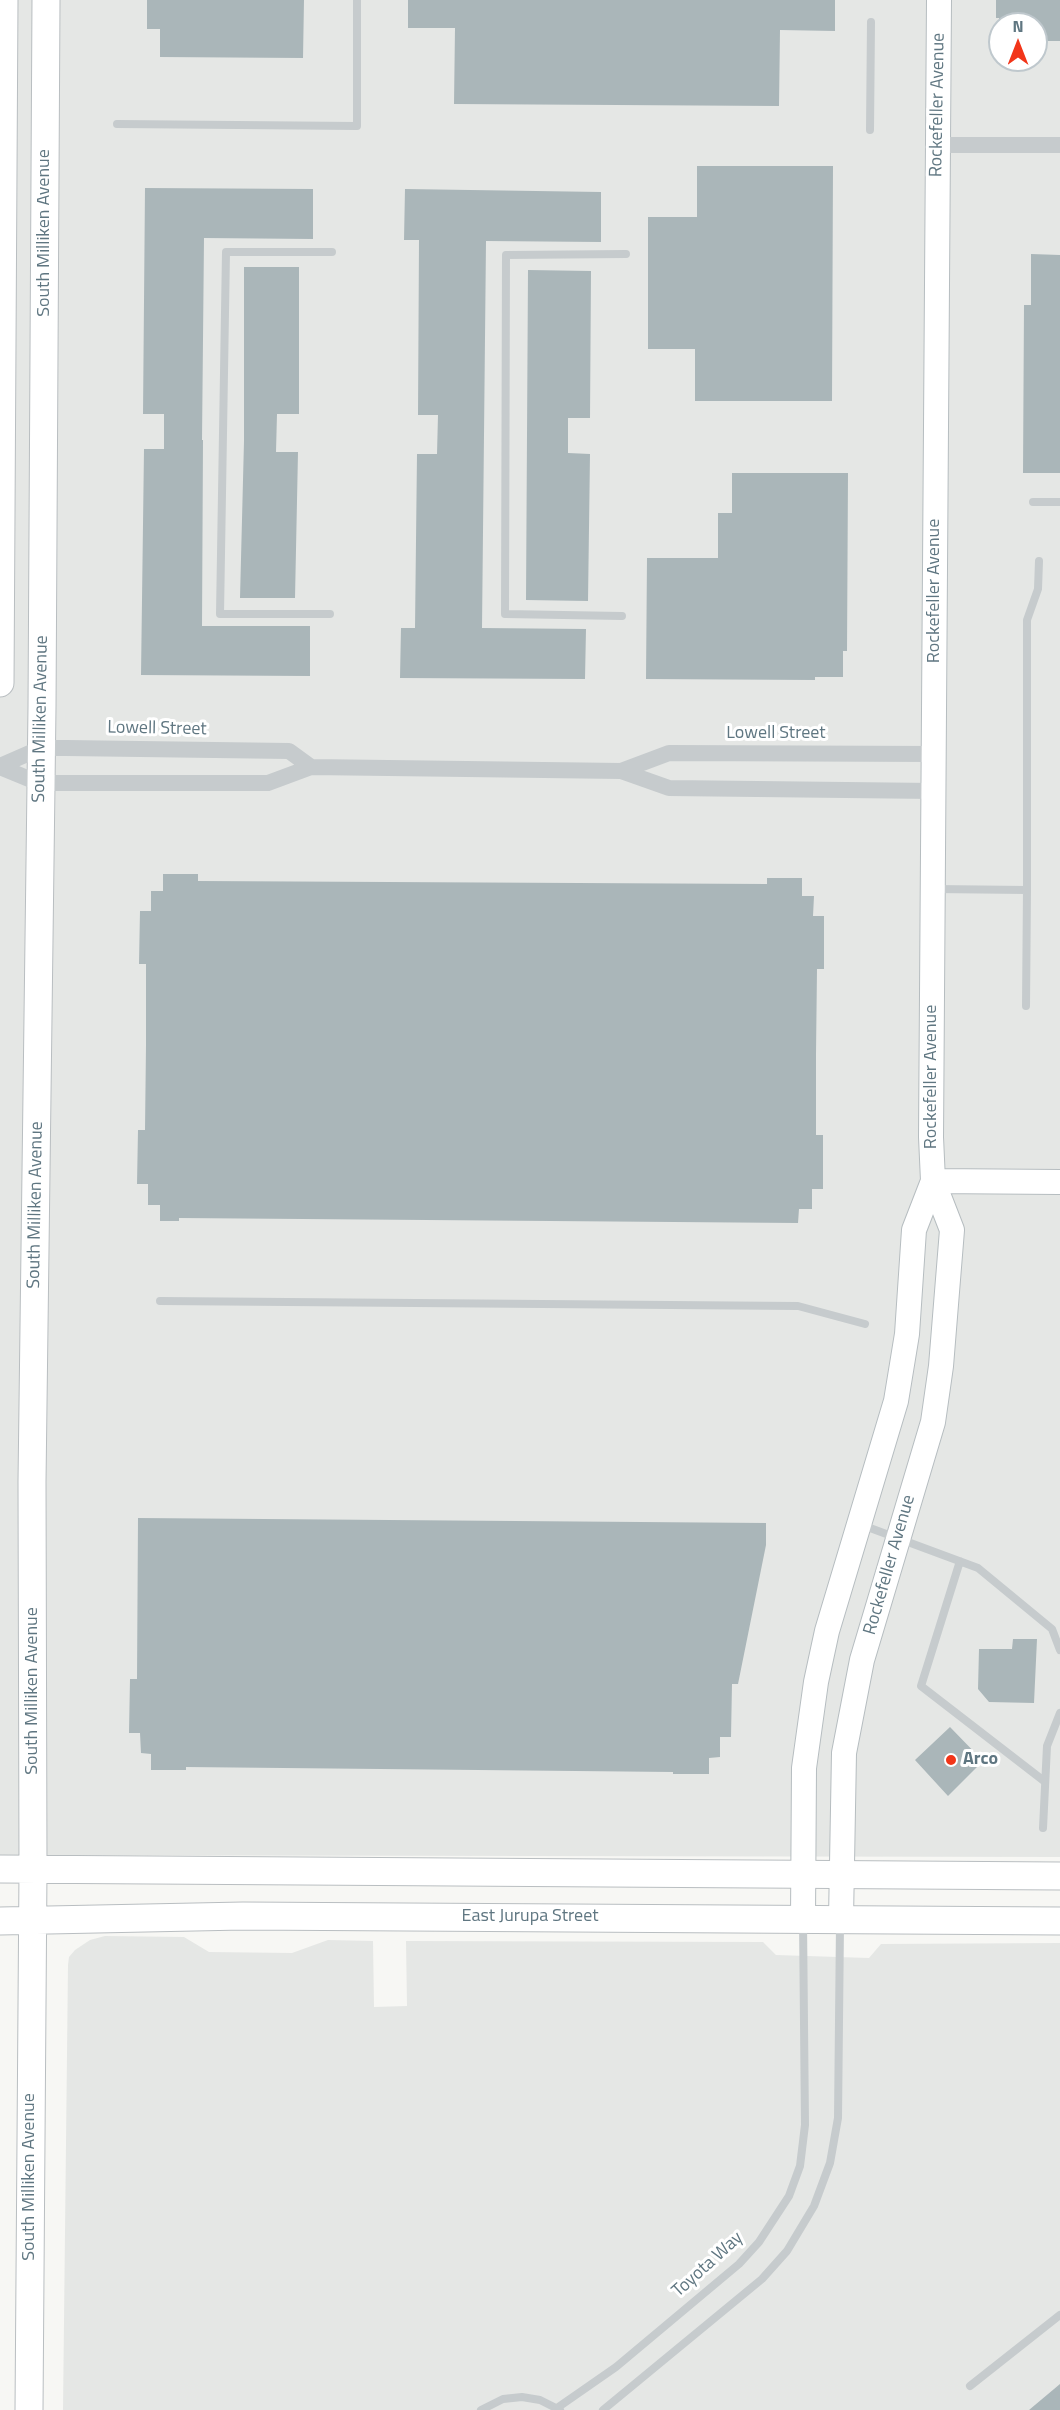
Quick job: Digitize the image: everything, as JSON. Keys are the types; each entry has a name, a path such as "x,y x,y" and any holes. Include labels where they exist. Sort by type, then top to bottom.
{"main road":[{"path":"0,683 4,0"},
{"name":"South Milliken Avenue","path":"29,2410 33,1920 32,1481 41,748 46,0"},
{"path":"0,1869 1060,1876"},
{"name":"East Jurupa Street","path":"0,1921 243,1917 1060,1921"}],"street":[{"name":"Rockefeller Avenue","path":"803,1918 804,1768 816,1682 827,1631 896,1401 907,1334 914,1230 933,1181 939,0"},
{"path":"937,145 1060,146"},
{"name":"Lowell Street","path":"0,766 41,748 289,751 311,767"},
{"name":"Lowell Street","path":"621,771 669,753 935,754"},
{"name":"Lowell Street","path":"0,766 39,783 268,783 311,767 621,771 669,788 934,791"},
{"name":"Rockefeller Avenue","path":"840,1919 844,1753 862,1660 933,1422 943,1354 952,1230 933,1181"},
{"path":"933,1181 1060,1182"}],"lane":[{"path":"117,124 357,126 357,0"},
{"path":"870,130 871,22"},
{"path":"330,614 220,614 226,252 332,252"},
{"path":"622,616 505,615 506,255 626,254"},
{"path":"1033,502 1060,502"},
{"path":"1026,1006 1027,620 1038,589 1039,561"},
{"path":"933,889 1027,890"},
{"path":"160,1301 798,1306 865,1324"},
{"path":"860,1525 978,1568 1052,1629 1060,1650"},
{"path":"960,1561 921,1686 1044,1781"},
{"path":"1043,1828 1047,1746 1060,1713"},
{"name":"Toyota Way","path":"559,2409 616,2367 739,2264 759,2242 789,2196 800,2166 805,2126 803,1918"},
{"path":"603,2410 762,2279 788,2251 814,2206 830,2163 838,2118 840,1919"},
{"path":"970,2386 1060,2315"},
{"path":"481,2410 503,2399 522,2397 540,2400 559,2409"}],"shaded area":[{"path":"0,0 1060,0 1060,1857 0,1855"},
{"path":"105,1936 184,1937 209,1952 292,1953 328,1940 373,1941 374,2007 407,2006 406,1941 763,1942 776,1955 869,1958 881,1944 1060,1943 1060,2410 63,2410 68,1965 69,1957 75,1950 90,1940"}],"building":[{"path":"147,0 304,0 303,58 160,57 160,29 147,29"},
{"path":"408,0 835,0 835,31 780,30 779,106 454,104 455,28 408,28"},
{"path":"996,0 1060,0 1060,41 1048,41 1048,12 996,12"},
{"path":"697,166 833,166 832,401 695,401 695,349 648,349 648,217 697,217"},
{"path":"145,188 313,189 313,239 204,238 202,440 202,626 310,626 310,676 141,675 144,449 164,449 164,414 143,414"},
{"path":"405,189 601,192 601,242 486,241 482,628 586,629 585,679 400,678 401,628 415,628 417,454 437,454 438,415 418,415 419,240 404,240"},
{"path":"1031,254 1060,255 1060,473 1023,473 1024,305 1031,305"},
{"path":"244,267 299,267 299,414 277,414 276,452 298,452 295,598 240,598 244,441"},
{"path":"528,270 591,271 590,418 568,418 568,453 590,454 588,601 526,600"},
{"path":"732,473 848,473 847,651 843,651 843,677 815,677 815,680 646,679 647,558 718,558 718,513 732,513"},
{"path":"163,874 198,874 198,881 767,884 767,878 802,878 802,896 814,896 813,916 824,916 824,969 817,969 816,1054 816,1135 823,1135 823,1189 812,1189 812,1209 799,1209 798,1223 179,1218 179,1221 160,1221 160,1205 148,1205 148,1184 137,1184 138,1130 145,1130 146,1045 146,964 139,964 140,911 151,911 151,891 163,891"},
{"path":"138,1518 766,1523 766,1545 738,1684 732,1684 731,1737 720,1737 720,1757 709,1758 709,1774 186,1767 186,1770 151,1770 151,1754 141,1753 140,1733 129,1733 130,1679 137,1679"},
{"path":"1013,1639 1037,1639 1034,1703 989,1702 978,1689 979,1649 1012,1649"},
{"path":"950,1727 983,1761 948,1796 915,1760"},
{"path":"1060,2384 1060,2410 1029,2410"}],"place":[{"name":"Arco","path":"951,1760"}]}
